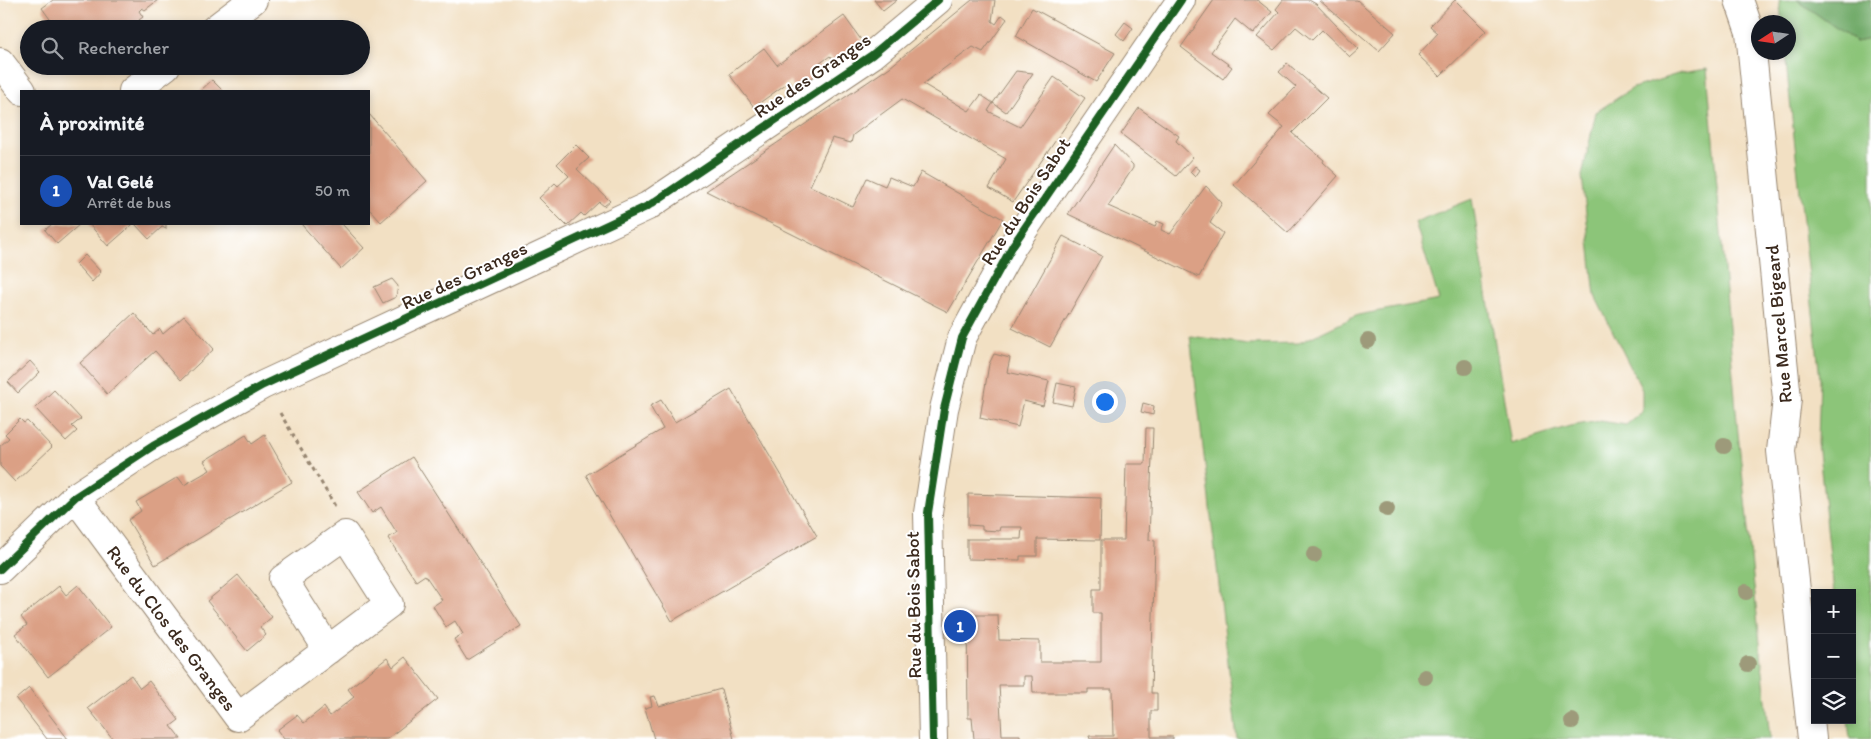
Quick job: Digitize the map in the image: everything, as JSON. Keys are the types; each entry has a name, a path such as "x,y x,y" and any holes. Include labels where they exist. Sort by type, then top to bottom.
{"street":[{"path":"227,20 253,0"},
{"name":"Rue des Granges","path":"0,569 75,497 153,446 263,386 648,206 872,55 938,0"},
{"name":"Rue du Bois Sabot","path":"933,739 928,514 944,409 962,338 1012,245 1181,0"},
{"name":"Rue Marcel Bigeard","path":"1739,0 1750,32 1787,399 1781,452 1812,739"},
{"path":"0,62 21,90"},
{"path":"134,90 154,75"},
{"name":"Rue du Clos des Granges","path":"75,497 238,718 389,604 345,535"},
{"path":"328,650 283,579 345,535"}],"path":[{"path":"263,386 334,504 345,535"}],"green space":[{"path":"1779,0 1797,0 1856,42 1871,39 1871,739 1850,739 1848,724 1856,724 1856,589 1834,589 1818,442 1820,379 1786,60 1796,60 1796,15 1781,15"},
{"path":"1797,0 1871,0 1871,39 1856,42"},
{"path":"1707,69 1738,433 1770,739 1237,739 1190,336 1248,344 1299,343 1358,315 1439,300 1415,222 1472,199 1511,444 1570,426 1600,421 1626,425 1642,412 1642,390 1595,296 1582,176 1596,112 1633,88 1681,73"}],"building":[{"path":"53,0 158,0 145,10 142,8 139,11 143,17 139,20 51,20 42,8"},
{"path":"874,0 897,0 883,11"},
{"path":"972,0 995,0 992,21 996,24 1002,15 1007,19 983,52 973,47 923,84 969,111 981,95 993,103 988,111 1020,127 1054,77 1085,98 1013,202 989,188 1006,159 902,99 853,135 851,143 832,138 810,186 853,207 867,178 885,186 889,177 913,187 921,172 1003,219 948,312 706,191 890,67"},
{"path":"1214,0 1257,0 1272,12 1253,34 1235,19 1211,52 1232,67 1223,79 1181,47"},
{"path":"1283,0 1309,0 1316,4 1359,49 1350,57 1322,30 1312,40 1296,27 1274,50 1257,37 1279,12 1276,9"},
{"path":"1319,0 1357,0 1395,33 1379,51"},
{"path":"1455,0 1486,31 1440,76 1418,55 1438,33 1430,26"},
{"path":"1032,8 1115,53 1096,82 1016,36"},
{"path":"844,16 864,44 836,63 830,56 819,64 824,71 796,91 790,81 754,107 729,74 764,48 777,65"},
{"path":"1125,22 1133,28 1124,41 1116,34"},
{"path":"1287,63 1327,98 1292,133 1324,160 1323,162 1338,176 1288,233 1234,185 1284,127 1269,115 1296,87 1279,72"},
{"path":"1016,71 1033,73 1006,112 993,103"},
{"path":"212,80 222,90 201,90"},
{"path":"1139,108 1179,136 1176,141 1193,157 1176,176 1121,134"},
{"path":"370,115 427,181 381,222 370,210"},
{"path":"576,145 589,158 577,169 610,201 604,206 599,202 584,216 581,213 567,226 539,198 555,183 558,186 569,176 557,164"},
{"path":"1114,145 1133,165 1133,168 1108,206 1155,227 1157,221 1164,224 1161,230 1170,234 1206,186 1222,203 1210,223 1223,233 1199,277 1068,214"},
{"path":"1195,166 1200,170 1195,177 1190,172"},
{"path":"51,225 79,225 57,244 45,230"},
{"path":"90,225 132,225 108,246"},
{"path":"136,225 166,225 166,229 162,227 149,239"},
{"path":"302,225 343,225 364,248 341,269"},
{"path":"1063,236 1102,256 1050,347 1012,328"},
{"path":"85,255 101,272 92,282 76,264"},
{"path":"392,279 398,286 396,297 383,303 374,287"},
{"path":"134,313 153,335 160,329 163,334 184,316 214,349 181,380 155,351 107,394 80,363"},
{"path":"994,354 1010,358 1007,372 1049,381 1043,406 1024,401 1018,427 980,418 989,364"},
{"path":"30,361 40,372 18,393 8,382"},
{"path":"1057,383 1076,387 1072,406 1053,402"},
{"path":"731,389 817,536 672,621 586,475 663,429 650,406 661,400 675,422"},
{"path":"54,390 81,419 72,426 77,431 66,441 35,408"},
{"path":"1143,403 1154,406 1153,415 1141,412"},
{"path":"20,419 24,423 27,421 52,447 15,482 0,466 0,446 9,438 5,434"},
{"path":"1146,428 1153,428 1149,540 1155,541 1151,693 1157,693 1157,711 1151,711 1151,737 1173,737 1173,739 1090,739 1089,736 1113,736 1112,689 1088,689 1088,693 1033,693 1032,676 1024,676 1024,685 999,685 1002,735 1020,735 1020,739 974,739 972,718 968,718 967,615 998,615 999,640 1040,641 1040,662 1101,662 1101,613 1093,613 1093,589 1101,589 1101,540 1124,540 1126,464 1145,464"},
{"path":"246,435 252,444 265,435 292,482 155,565 128,520 141,511 136,502 178,477 184,485 210,470 204,461"},
{"path":"412,457 521,626 467,660 454,639 463,634 455,621 446,627 433,606 442,600 425,575 416,581 388,538 397,533 381,507 372,513 358,492"},
{"path":"968,494 1101,498 1100,540 1037,539 1037,556 1020,556 1020,560 967,559 967,539 1021,539 1022,527 1000,527 999,531 982,530 982,526 968,525"},
{"path":"238,575 272,617 260,627 266,635 247,651 207,601"},
{"path":"78,585 111,627 48,677 15,634 27,625 21,617 59,586 66,595"},
{"path":"405,657 438,699 387,739 284,739 277,730 297,715 304,723 324,707 330,716 354,697 348,689 387,658 393,667"},
{"path":"131,675 140,688 149,681 179,720 171,726 181,739 113,739 88,708"},
{"path":"29,688 68,739 47,739 16,699"},
{"path":"721,689 734,739 654,739 645,708 652,706 650,697 655,696 659,706"}],"cycle path":[{"path":"0,569 75,497 153,446 263,385 648,206 872,55 938,0"},
{"path":"933,739 928,513 944,409 962,338 1013,245 1181,0"}],"place":[{"name":"Val Gelé","path":"960,626"}]}
